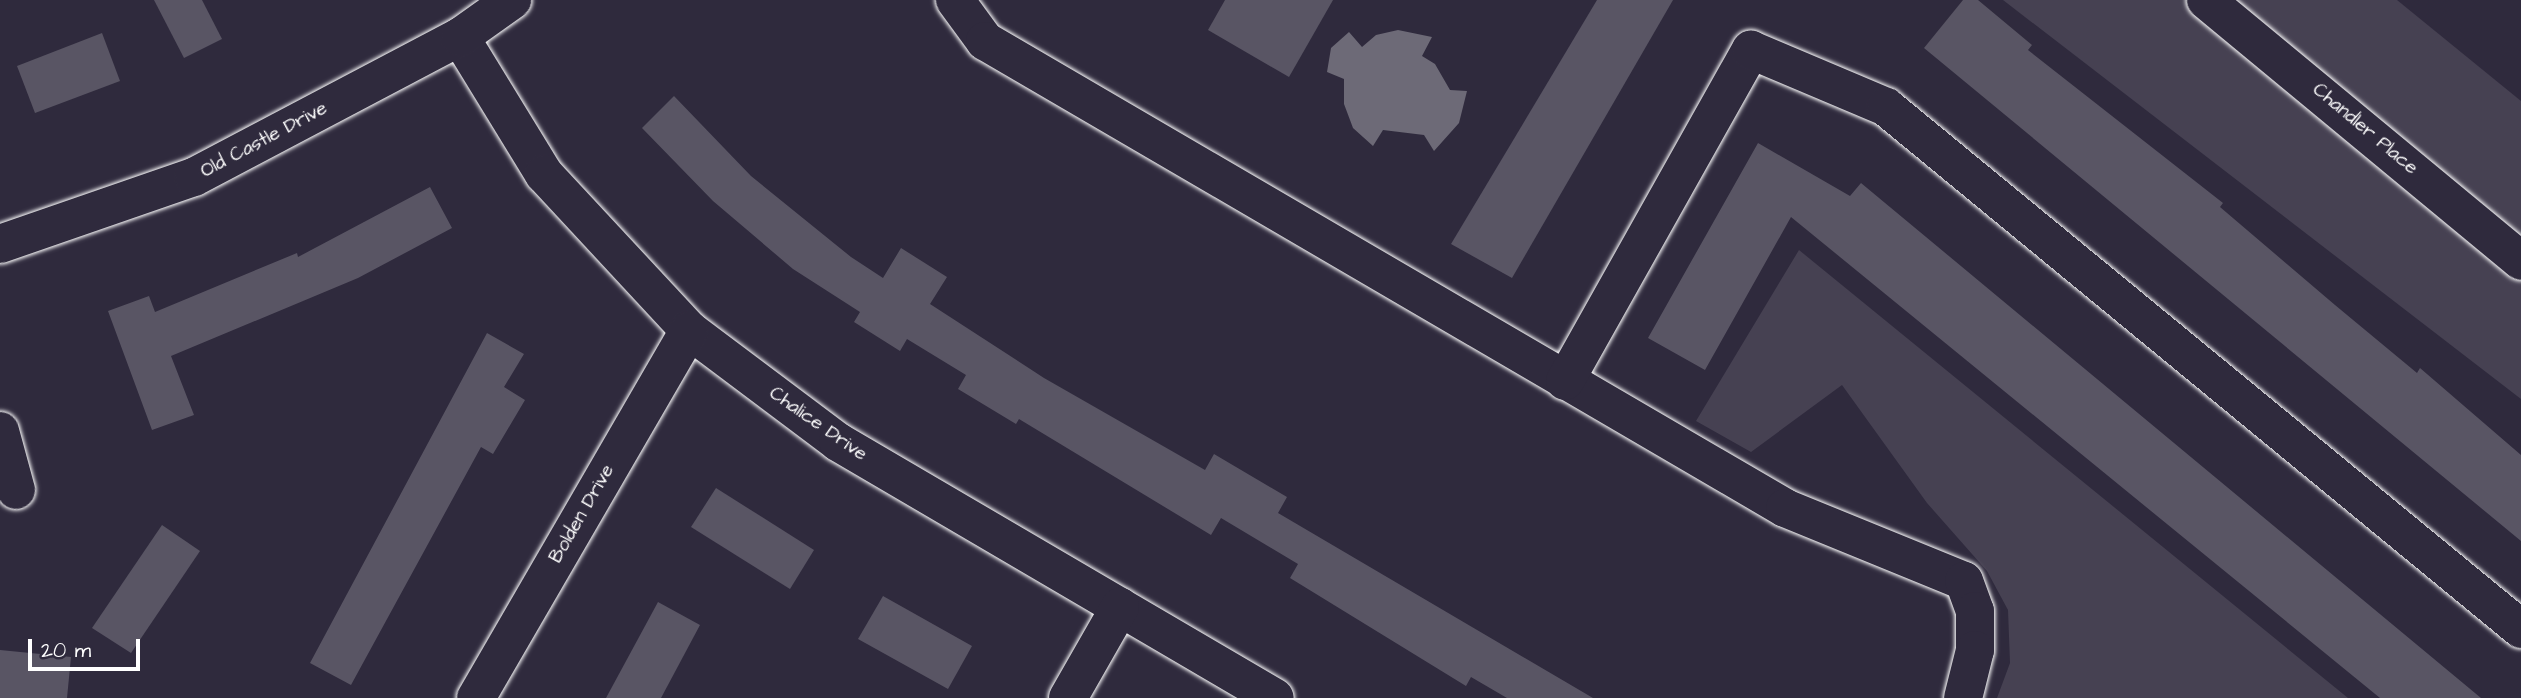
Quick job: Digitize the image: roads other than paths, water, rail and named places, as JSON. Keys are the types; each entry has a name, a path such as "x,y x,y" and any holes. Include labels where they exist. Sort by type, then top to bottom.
{"street":[{"name":"Old Castle Drive","path":"0,244 194,177 460,37 512,0"},
{"path":"955,0 985,41 1785,508 1965,581 1975,611 1975,637 1963,698"},
{"name":"Chandler Place","path":"2206,0 2521,261"},
{"name":"Chalice Drive","path":"460,37 544,174 689,330 838,442 1275,698"},
{"path":"1565,381 1751,50 1886,107 2521,629"},
{"name":"Bolden Drive","path":"476,698 689,330"},
{"path":"0,431 16,490"},
{"path":"1068,698 1120,607"}]}
